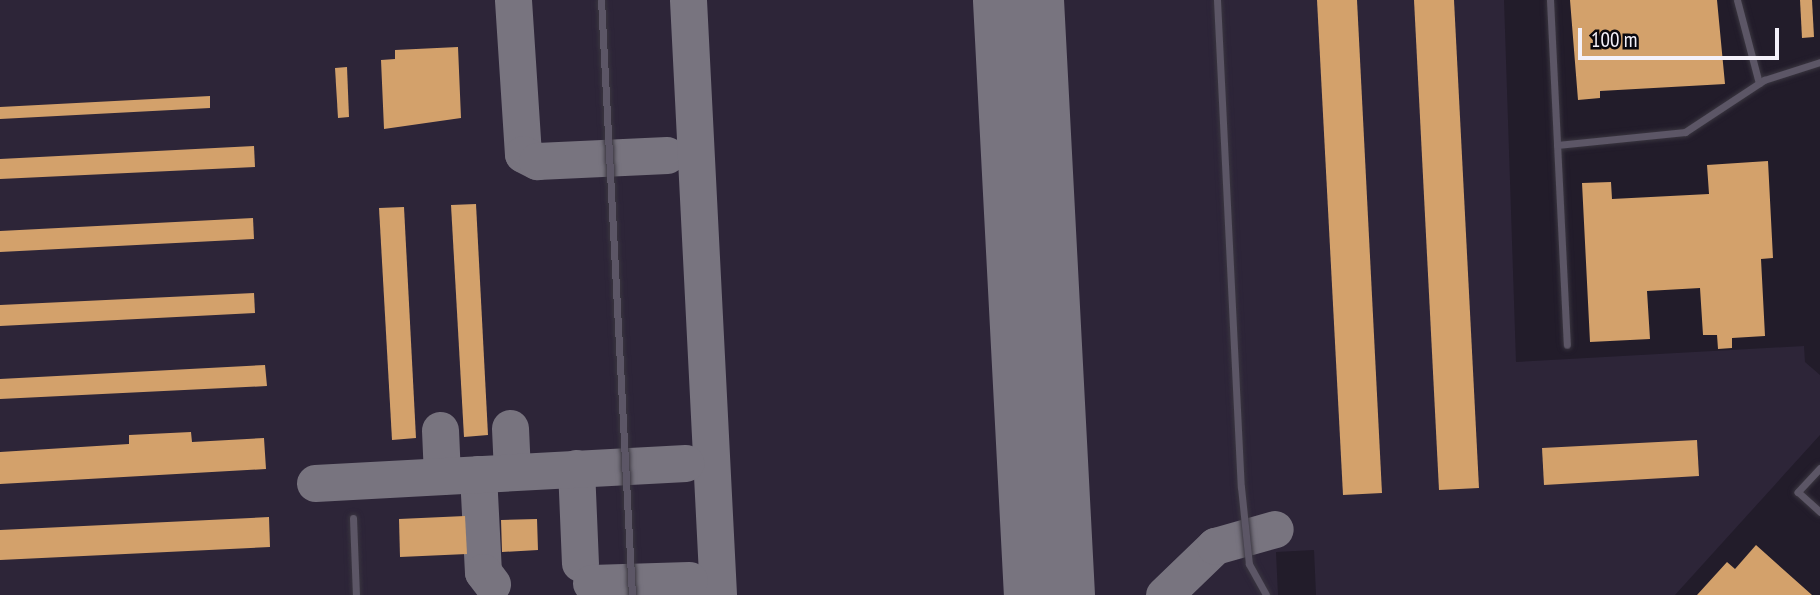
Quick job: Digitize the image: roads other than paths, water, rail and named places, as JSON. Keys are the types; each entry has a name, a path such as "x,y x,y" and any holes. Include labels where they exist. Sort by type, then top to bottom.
{"lane":[{"path":"601,0 632,595"},
{"path":"1217,0 1241,487 1249,564 1266,595"},
{"path":"1550,0 1567,345"},
{"path":"1737,0 1759,83"},
{"path":"1557,145 1685,132 1759,83 1820,62"},
{"path":"1820,468 1798,492 1820,512"},
{"path":"353,517 356,595"}]}
